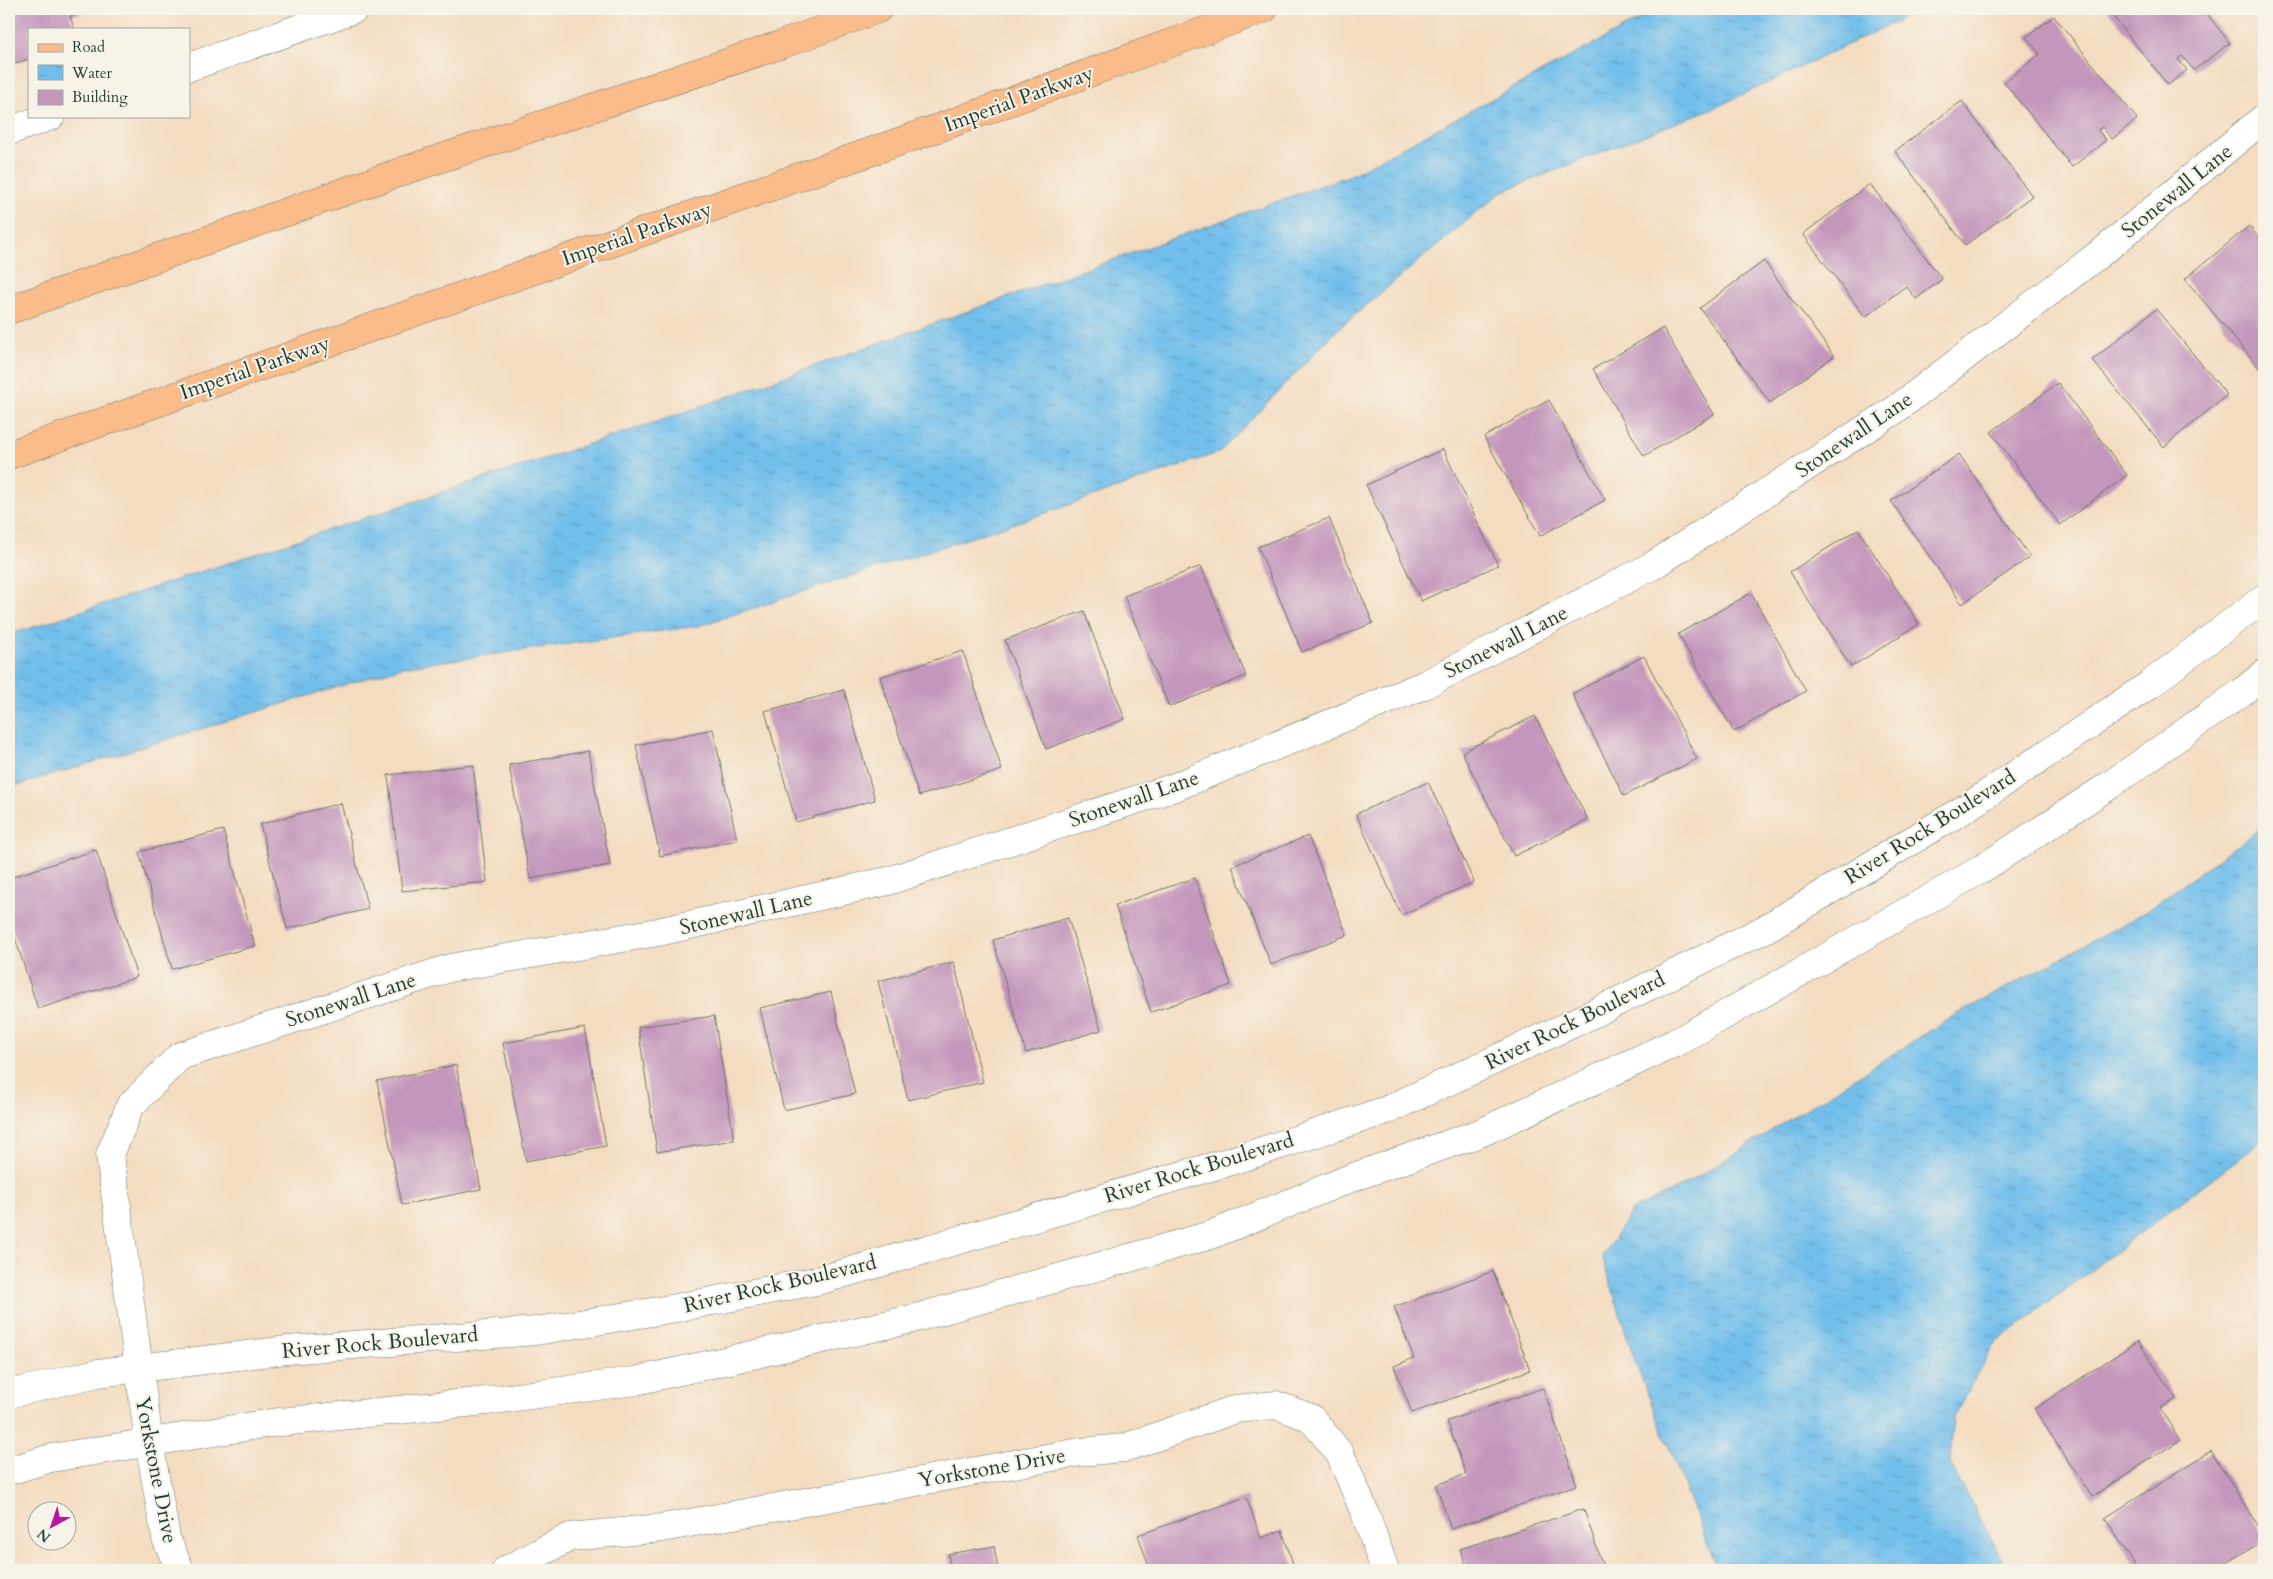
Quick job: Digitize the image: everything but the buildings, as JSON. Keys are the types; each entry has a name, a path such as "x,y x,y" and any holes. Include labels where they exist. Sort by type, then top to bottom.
{"main road":[{"path":"9,310 406,170 780,45 878,9"},
{"name":"Imperial Parkway","path":"9,455 942,127 1264,9"}],"street":[{"path":"190,67 354,9"},
{"path":"9,131 45,118"},
{"name":"Stonewall Lane","path":"138,1368 110,1155 130,1106 180,1056 450,968 658,932 888,882 1176,787 1424,684 1652,566 1895,410 2107,248 2264,118"},
{"name":"River Rock Boulevard","path":"9,1394 98,1373 287,1350 536,1331 676,1308 821,1280 1228,1162 1387,1110 1578,1022 1765,929 1966,808 2149,684 2264,598"},
{"path":"9,1471 50,1458 271,1423 486,1401 635,1381 912,1319 1211,1235 1350,1178 1480,1133 1677,1042 1980,870 2110,784 2242,692 2264,674"},
{"name":"Yorkstone Drive","path":"138,1368 166,1538 180,1570"},
{"name":"Yorkstone Drive","path":"506,1570 570,1538 662,1528 1080,1452 1124,1448 1236,1409 1276,1405 1311,1418 1340,1454 1365,1513 1385,1570"}],"water":[{"path":"1659,9 1914,9 1897,21 1721,105 1501,192 1338,329 1220,452 1046,513 698,626 402,667 9,788 9,635 665,419 1351,175"},
{"path":"2264,826 2264,1139 1994,1344 1953,1418 1950,1465 2009,1570 1718,1570 1635,1362 1602,1256 1633,1210 1693,1180 1947,1020 2145,912"}]}
